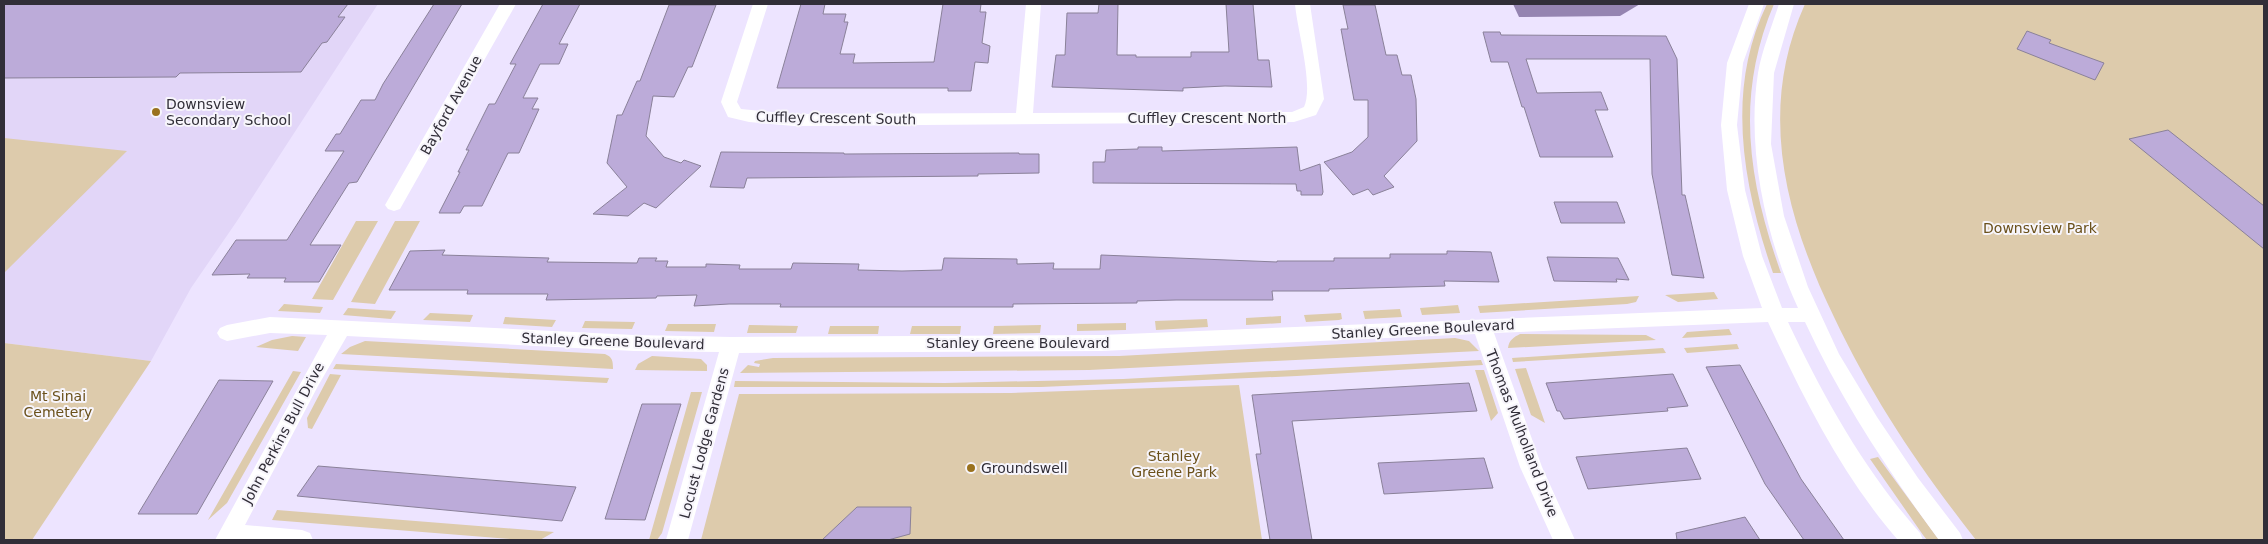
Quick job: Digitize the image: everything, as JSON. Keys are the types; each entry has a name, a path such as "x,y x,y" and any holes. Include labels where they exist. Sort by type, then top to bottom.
{"street":[{"name":"Bayford Avenue","path":"394,205 508,4"},
{"name":"Cuffley Crescent South","path":"760,4 733,89 730,102 734,113 749,117 794,120 1024,118"},
{"path":"1024,118 1033,4"},
{"name":"Cuffley Crescent North","path":"1024,118 1294,117 1310,110 1316,99 1302,4"},
{"path":"1756,4 1748,19 1735,57 1729,99 1728,134 1731,171 1744,226 1774,314 1816,400 1872,491 1912,540"},
{"path":"1787,4 1776,28 1766,69 1762,107 1765,174 1782,238 1811,315 1833,360 1874,431 1912,488 1952,540"},
{"name":"Stanley Greene Boulevard","path":"226,333 270,325 342,327 634,343 731,345 1101,343 1774,314 1811,315"},
{"name":"Thomas Mulholland Drive","path":"1482,326 1531,467 1564,540"},
{"name":"John Perkins Bull Drive","path":"228,537 311,380 342,327"},
{"name":"Locust Lodge Gardens","path":"678,540 731,345"},
{"path":"228,537 302,540"}],"shaded area":[{"name":"Downsview Secondary School","path":"4,4 378,4 237,221 191,288 151,361 4,343"},
{"path":"1513,4 1640,4 1620,16 1519,17"}],"green space":[{"path":"1767,4 1774,4 1762,38 1754,72 1750,105 1750,138 1760,205 1781,273 1773,273 1762,240 1747,172 1743,138 1746,70 1754,37"},
{"name":"Downsview Park","path":"1805,4 2264,4 2264,540 1976,540 1935,486 1881,405 1834,317 1802,240 1791,202 1783,162 1780,123 1782,83 1790,44"},
{"path":"4,138 127,151 4,273"},
{"path":"356,221 378,221 333,300 312,299"},
{"path":"395,221 420,221 375,304 351,302"},
{"path":"1714,292 1718,299 1678,302 1665,295"},
{"path":"1639,296 1636,302 1627,304 1480,313 1478,306"},
{"path":"284,304 323,307 320,313 278,311"},
{"path":"1458,305 1460,313 1422,315 1420,308"},
{"path":"348,308 396,311 391,319 343,315"},
{"path":"1400,309 1402,317 1365,319 1363,311"},
{"path":"430,313 473,315 470,322 423,320"},
{"path":"1341,313 1342,319 1339,320 1306,322 1304,315"},
{"path":"1281,316 1281,323 1246,325 1246,318"},
{"path":"505,317 556,320 552,327 503,324"},
{"path":"1207,319 1208,327 1156,330 1155,321"},
{"path":"585,321 635,322 632,329 582,328"},
{"path":"1126,323 1126,330 1077,331 1077,324"},
{"path":"668,324 716,324 714,332 665,331"},
{"path":"749,325 798,326 796,333 747,333"},
{"path":"1041,325 1040,333 993,334 994,326"},
{"path":"830,326 879,326 878,334 828,334"},
{"path":"912,326 961,326 960,334 910,334"},
{"path":"1729,329 1732,335 1682,338 1687,332"},
{"path":"1520,334 1646,335 1656,340 1508,348 1512,339"},
{"path":"292,336 306,337 298,351 256,347 272,340"},
{"path":"1455,338 1469,341 1479,351 1089,370 740,373 748,365 759,367 760,364 754,363 755,361 773,358 1119,356"},
{"path":"365,341 605,354 612,359 613,369 341,354 350,347"},
{"name":"Mt Sinai Cemetery","path":"4,343 151,361 32,540 4,540"},
{"path":"1737,344 1739,349 1687,353 1684,348"},
{"path":"1663,348 1666,353 1513,362 1512,358"},
{"path":"652,356 701,359 707,365 707,371 635,370 638,364"},
{"path":"1481,360 1483,365 1297,376 1041,387 734,387 735,381 945,383 1123,379"},
{"path":"336,364 609,378 607,383 333,369"},
{"path":"1526,368 1545,423 1531,415 1515,369"},
{"path":"1475,370 1484,370 1498,413 1491,421"},
{"path":"293,371 301,372 227,503 208,520"},
{"path":"330,374 341,375 312,429 308,428 307,418"},
{"name":"Stanley Greene Park","path":"1239,385 1262,540 701,540 739,394 1011,393"},
{"path":"691,392 702,392 662,533 657,540 649,540"},
{"path":"1878,457 1939,540 1927,540 1923,535 1870,459"},
{"path":"277,510 554,532 540,540 522,540 272,520"}],"building":[{"path":"4,4 348,4 338,17 345,17 327,42 322,43 301,72 180,73 176,77 4,78"},
{"path":"434,4 462,4 357,182 349,183 310,245 341,245 319,282 284,282 286,278 247,278 250,274 212,275 236,240 287,240 344,151 325,151 336,134 340,134 361,100 375,100 383,84"},
{"path":"543,4 580,4 559,44 568,44 559,64 540,64 523,98 538,98 532,109 539,109 519,153 508,153 482,206 464,206 460,213 439,213 460,172 458,172 469,150 466,150 489,104 495,104 516,64 510,64"},
{"path":"801,4 825,4 823,14 846,14 844,22 848,22 840,54 855,54 853,63 934,62 943,4 981,4 980,12 986,12 982,43 990,46 988,63 975,62 971,91 948,91 948,88 777,88"},
{"path":"1099,4 1118,4 1117,55 1191,57 1191,52 1229,52 1226,4 1253,4 1258,60 1269,60 1272,87 1225,86 1183,88 1183,91 1052,87 1056,55 1065,55 1067,13 1098,13"},
{"path":"669,5 716,5 692,67 688,67 674,97 653,96 646,136 664,157 681,163 684,160 701,166 656,208 644,203 628,216 593,214 627,187 607,163 617,115 622,115 637,81 640,81"},
{"path":"1343,5 1375,5 1386,55 1397,55 1402,75 1411,75 1416,99 1417,141 1384,176 1394,187 1373,195 1368,189 1353,195 1324,162 1352,152 1368,137 1368,100 1354,100 1341,29 1348,29"},
{"path":"2027,31 2051,40 2049,43 2104,63 2095,80 2017,49"},
{"path":"1483,32 1500,32 1501,35 1666,36 1677,59 1682,195 1685,195 1704,278 1672,275 1652,174 1650,59 1526,59 1537,93 1601,92 1608,110 1595,110 1613,157 1540,157 1508,62 1491,62"},
{"path":"2168,130 2264,206 2264,249 2129,139"},
{"path":"1138,147 1162,147 1162,151 1297,147 1300,171 1320,164 1323,192 1322,195 1301,195 1301,191 1297,191 1296,184 1093,183 1093,162 1105,162 1106,150 1138,149"},
{"path":"721,152 1039,154 1039,173 978,174 978,176 747,178 744,188 710,187"},
{"path":"1554,202 1617,202 1625,223 1561,223"},
{"path":"445,250 442,255 549,258 547,262 637,263 639,258 657,258 655,261 668,261 666,267 706,267 706,264 740,265 739,269 791,269 793,263 859,264 858,270 902,271 942,270 944,258 1017,259 1017,264 1054,263 1053,269 1100,269 1101,255 1277,262 1334,261 1334,258 1390,258 1390,254 1447,254 1447,251 1491,252 1499,282 1444,281 1445,286 1329,289 1329,291 1272,291 1273,300 1013,304 1013,307 780,307 781,304 694,306 697,295 657,296 656,298 546,300 548,294 467,294 468,290 389,290 410,251"},
{"path":"1547,257 1618,258 1629,280 1616,279 1617,282 1554,281"},
{"path":"1740,365 1801,479 1844,540 1804,540 1765,484 1706,367"},
{"path":"1673,374 1688,406 1667,408 1668,411 1564,419 1560,411 1557,411 1546,383"},
{"path":"219,380 273,381 197,514 138,514"},
{"path":"1469,383 1477,411 1292,421 1312,540 1270,540 1256,454 1261,454 1252,395"},
{"path":"642,404 681,404 645,520 605,519"},
{"path":"1687,448 1701,479 1588,489 1576,457"},
{"path":"1484,458 1493,488 1384,494 1378,463"},
{"path":"318,466 576,487 562,521 297,496"},
{"path":"857,507 911,507 910,534 888,540 822,540"},
{"path":"1745,517 1760,540 1677,540 1676,533"}],"place":[{"name":"Downsview Secondary School","path":"156,112"},
{"name":"Groundswell","path":"971,468"}]}
